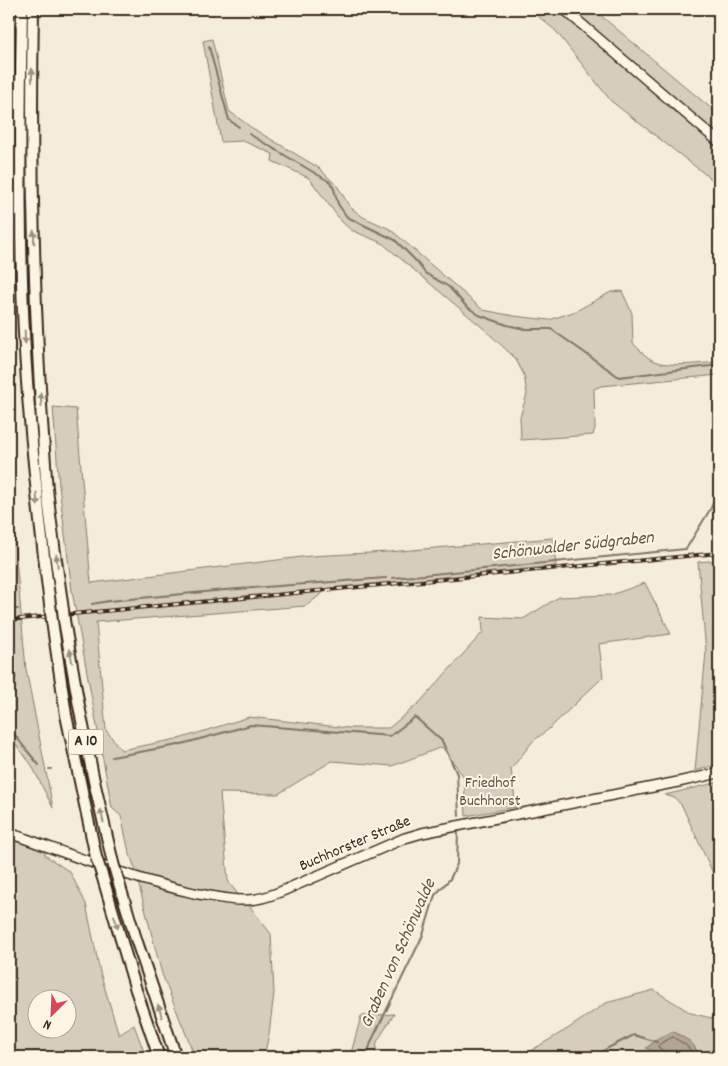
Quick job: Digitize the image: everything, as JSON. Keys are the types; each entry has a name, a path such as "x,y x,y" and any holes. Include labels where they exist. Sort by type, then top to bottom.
{"highway":[{"name":"A 10","path":"22,9 20,140 23,311 28,397 39,516 52,616 66,715 96,857 136,990 159,1057"},
{"name":"A 10","path":"33,9 32,174 37,333 46,480 64,615 79,706 113,863 136,939 176,1057"}],"main road":[{"path":"564,9 719,142"},
{"name":"Buchhorster Straße","path":"9,833 159,884 208,896 246,900 260,899 422,833 719,773"}],"green space":[{"path":"529,9 593,9 719,115 719,185 611,101 555,30"},
{"path":"212,39 229,111 252,128 319,168 338,187 350,207 363,217 390,229 483,310 549,320 576,311 611,292 622,291 632,313 633,343 646,356 652,360 669,364 719,362 719,375 601,386 594,389 595,428 593,435 521,440 520,417 527,394 524,375 515,358 483,328 382,243 351,230 341,221 309,178 272,161 273,154 243,141 221,142 203,41"},
{"name":"Friedhof Buchhorst","path":"53,407 76,409 91,583 310,556 388,552 553,538 556,566 329,588 306,606 96,622 106,730 121,750 182,738 249,717 348,728 389,728 419,703 483,632 482,617 523,619 559,597 611,595 645,583 671,634 599,644 603,677 549,729 533,741 511,769 516,807 466,816 464,777 442,747 392,766 332,761 278,794 220,793 228,881 240,897 188,887 137,874 129,852 121,816 112,808 72,591 59,486"},
{"path":"9,480 26,669 53,808 31,764 9,736 9,685 17,677 9,683"},
{"path":"719,560 719,764 695,771 706,652 698,562"},
{"path":"719,782 719,886 682,806 675,798 665,795"},
{"path":"9,837 43,849 46,856 70,872 86,904 100,972 119,1035 134,1025 146,1057 9,1057"},
{"path":"138,882 248,904 271,934 274,993 264,1057 195,1057 162,974"},
{"path":"654,990 691,1013 719,1020 719,1057 701,1057 691,1042 647,1048 666,1057 598,1057 592,1050 584,1057 520,1057 606,1003"},
{"path":"394,1014 377,1042 375,1057 350,1057 361,1016"}],"water":[{"path":"673,1031 691,1042 701,1057 666,1057 646,1048"}],"waterway":[{"path":"209,47 229,120 239,127"},
{"path":"249,134 330,182 338,204 347,217 395,240 425,273 449,287 466,306 479,315 525,329 551,329 619,377 719,365"},
{"name":"Schönwalder Südgraben","path":"393,578 686,549 711,508 719,487"},
{"name":"Schönwalder Südgraben","path":"92,604 225,590 386,578"},
{"name":"Schönwalder Südgraben","path":"9,609 18,609"},
{"name":"Graben von Schönwalde","path":"112,757 178,745 251,725 390,736 415,717 442,741 457,774 459,816"},
{"name":"Graben von Schönwalde","path":"9,727 39,765"},
{"name":"Graben von Schönwalde","path":"366,1057 372,1040 423,935 435,895 450,879 457,864 458,832"},
{"name":"Graben von Schönwalde","path":"593,1057 634,1035 657,1042"},
{"name":"Graben von Schönwalde","path":"700,1055 706,1057"}],"railway":[{"path":"9,620 719,553"}]}
